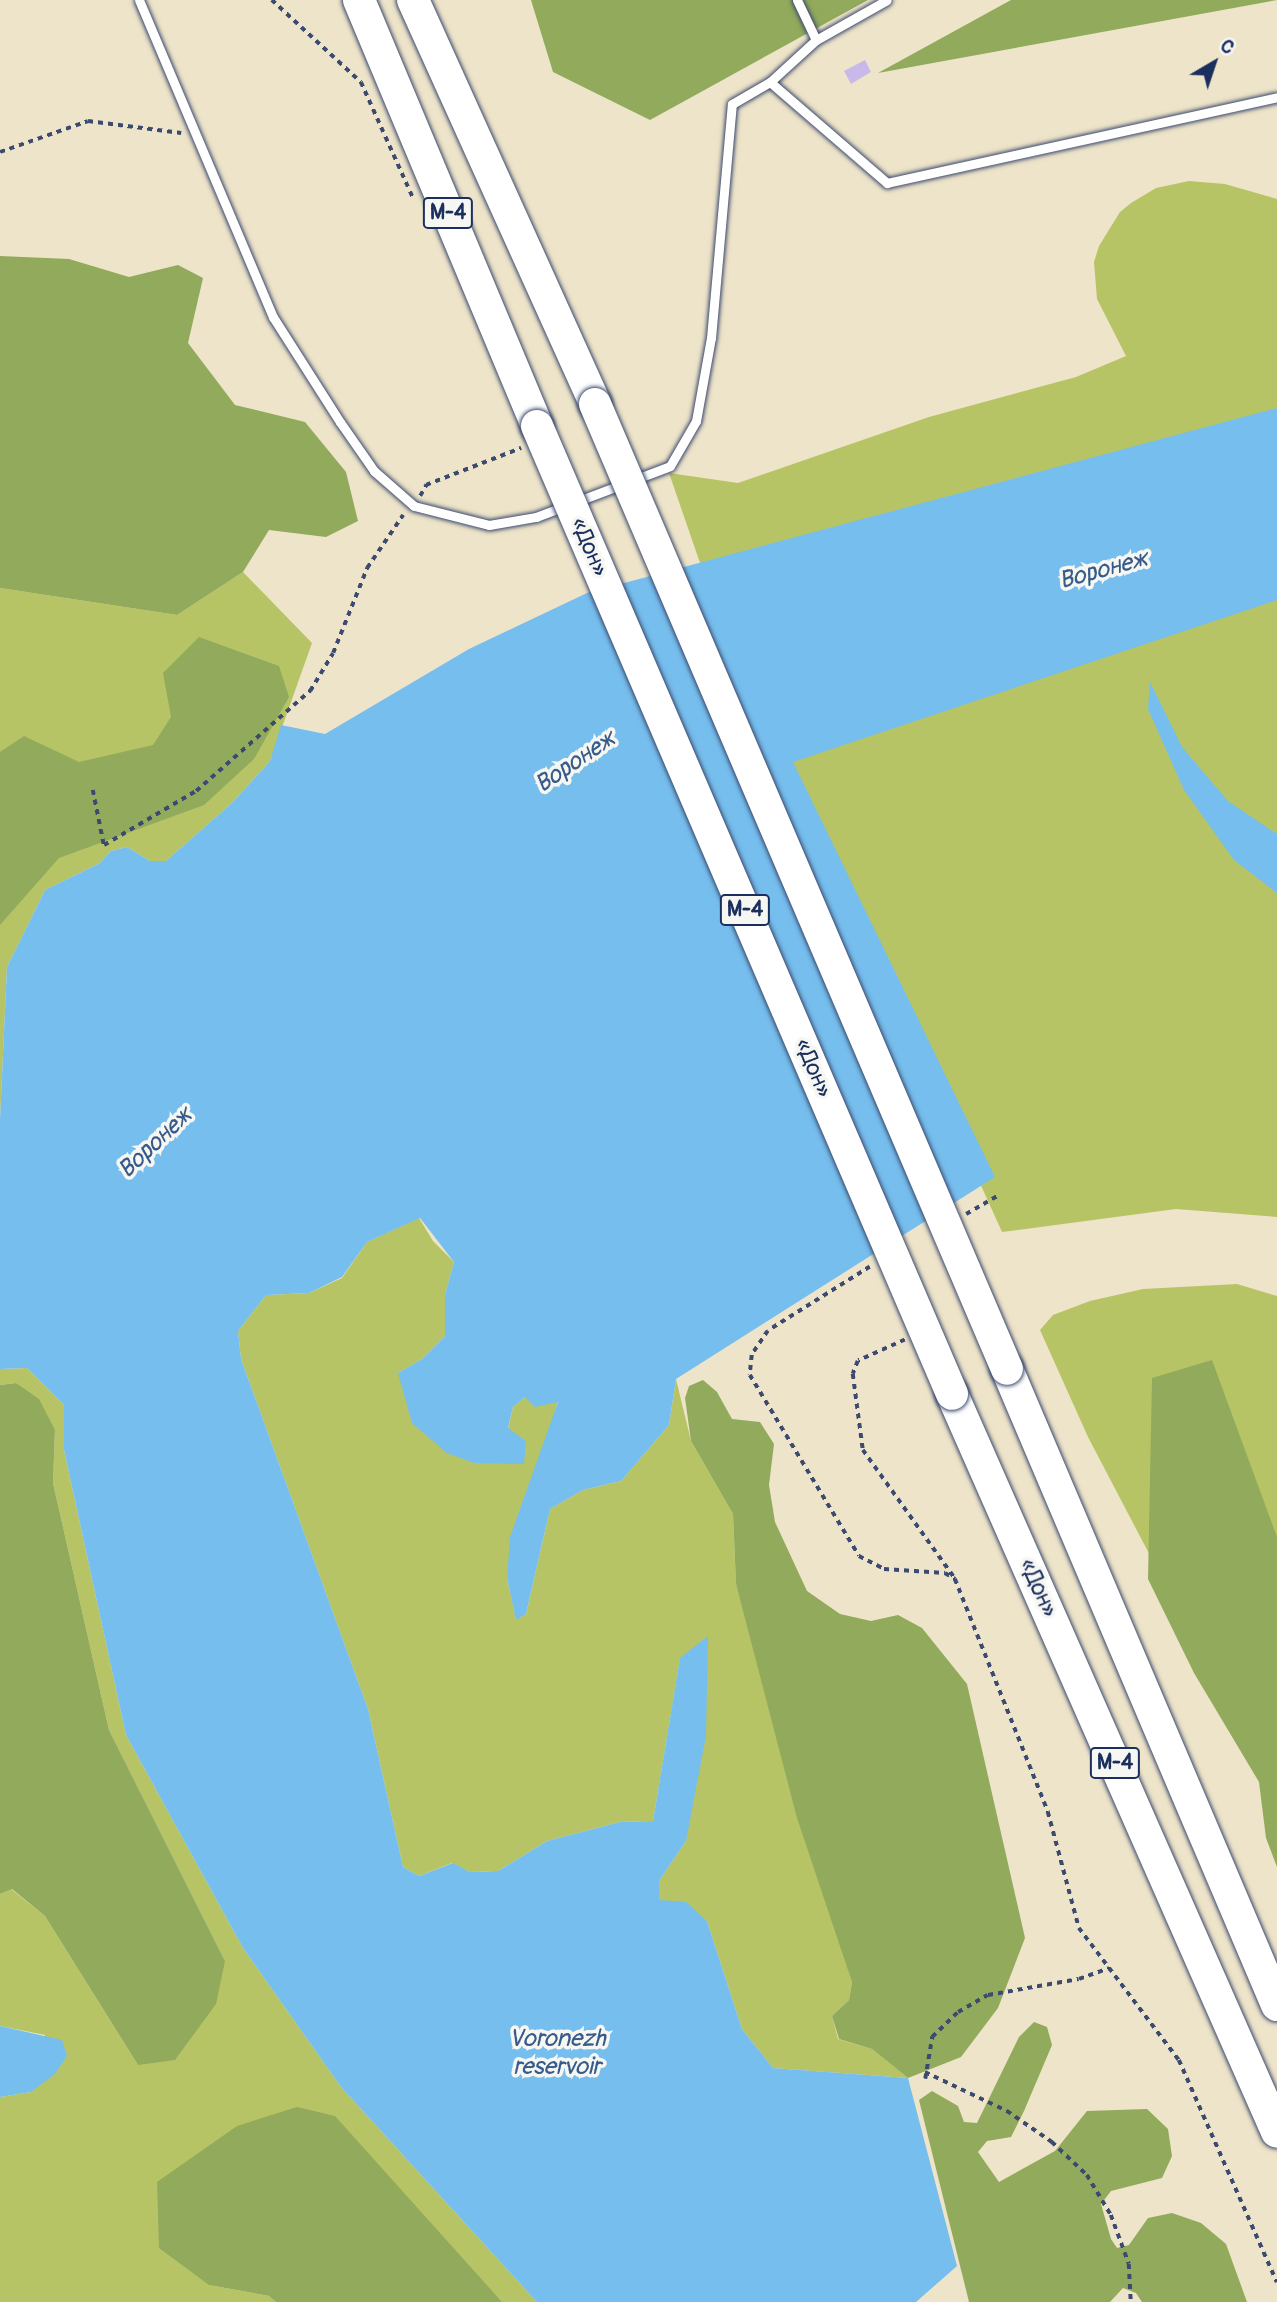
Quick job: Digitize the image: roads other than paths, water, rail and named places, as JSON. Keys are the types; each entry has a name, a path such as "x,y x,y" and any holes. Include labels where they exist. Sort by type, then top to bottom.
{"highway":[{"name":"«Дон»","path":"359,0 531,436 1277,2132"},
{"name":"М-4","path":"413,0 596,404 1277,2005"}],"lane":[{"path":"139,0 273,317 374,471 414,506 489,524 536,517 670,466 696,421 711,338 732,104 770,82 816,40 887,0"},
{"path":"797,0 816,40"},
{"path":"770,82 887,183 1277,97"}],"water":[{"path":"1277,408 1277,600 793,762 995,1177 676,1379 669,1425 621,1481 583,1490 550,1509 526,1614 516,1620 507,1578 510,1537 558,1402 535,1407 525,1397 513,1407 508,1428 526,1441 524,1464 474,1463 447,1453 412,1423 398,1373 422,1359 445,1336 445,1295 454,1262 420,1218 367,1242 342,1277 309,1293 266,1295 238,1331 241,1359 368,1709 403,1867 419,1876 453,1863 470,1872 498,1871 547,1841 620,1822 653,1821 680,1658 708,1636 706,1736 686,1841 659,1881 659,1900 686,1902 707,1921 742,2029 773,2068 908,2078 957,2266 916,2302 537,2302 341,2087 243,1948 126,1735 64,1450 64,1405 27,1368 0,1369 0,1120 7,967 45,890 100,863 111,851 127,847 150,861 166,861 232,803 270,761 281,725 325,734 469,649 587,593"},
{"path":"1150,682 1182,747 1228,801 1277,834 1277,893 1234,860 1184,790 1148,709"},
{"path":"0,2026 62,2040 67,2056 55,2074 31,2092 0,2097"}],"water label":[{"name":"Воронеж","path":"1103,570"},
{"name":"Воронеж","path":"575,762"},
{"name":"Воронеж","path":"155,1143"},
{"name":"Voronezh reservoir","path":"557,2053"}]}
